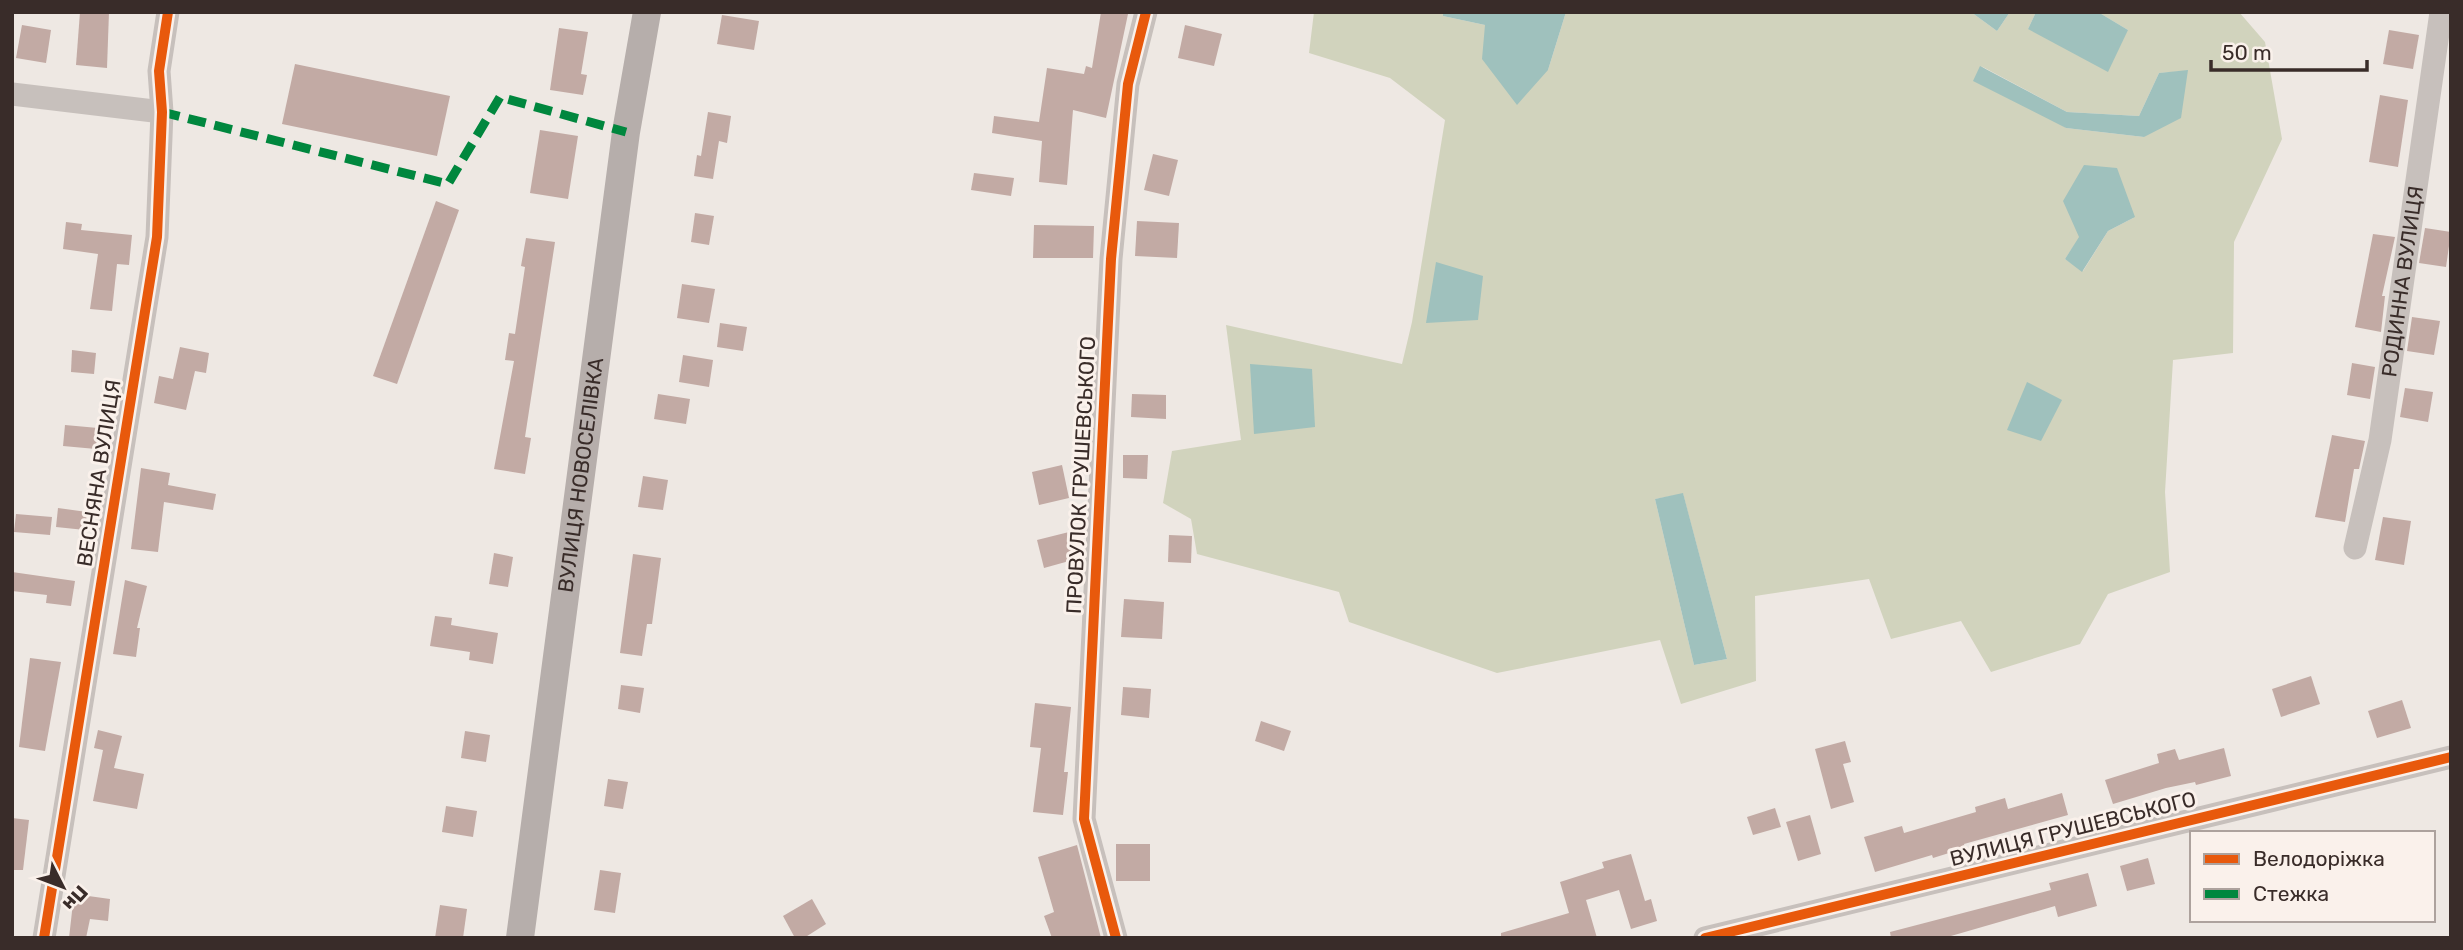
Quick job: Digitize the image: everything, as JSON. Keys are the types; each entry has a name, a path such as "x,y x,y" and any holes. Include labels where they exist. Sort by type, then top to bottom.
{"main road":[{"name":"ВУЛИЦЯ НОВОСЕЛІВКА","path":"520,938 626,132 647,12"}],"street":[{"name":"ВЕСНЯНА ВУЛИЦЯ","path":"44,938 157,237 162,112 159,71 168,12"},
{"name":"ПРОВУЛОК ГРУШЕВСЬКОГО","path":"1116,938 1084,818 1111,259 1128,83 1146,12"},
{"name":"РОДИННА ВУЛИЦЯ","path":"2355,548 2379,440 2441,12"},
{"path":"12,94 162,112"},
{"name":"ВУЛИЦЯ ГРУШЕВСЬКОГО","path":"1705,938 2451,757"}],"green space":[{"path":"1314,12 1443,12 1443,16 1485,25 1548,70 1566,12 1971,12 1997,31 2010,12 2036,12 2028,29 2128,30 2098,12 2239,12 2265,42 2282,139 2234,242 2233,353 2173,360 2165,492 2170,572 2108,594 2080,644 1991,672 1961,621 1891,639 1869,579 1755,596 1756,681 1681,704 1660,640 1497,673 1349,622 1339,592 1197,554 1191,519 1163,503 1172,451 1241,440 1226,325 1402,364 1412,322 1445,120 1390,78 1309,53","holes":["1981,66 2067,112 2139,116 2159,73 2187,71 2144,137 2066,128","2135,217 2108,231 2083,271 2065,259 2080,237","1683,494 1727,659 1694,665 1655,499"]}],"water":[{"path":"1443,12 1566,12 1548,70 1517,105 1482,59 1485,25 1443,16"},
{"path":"1971,12 2010,12 1997,31"},
{"path":"2036,12 2098,12 2128,30 2108,72 2028,29"},
{"path":"1980,66 2067,112 2139,116 2159,73 2188,70 2181,118 2144,137 2066,128 1973,81"},
{"path":"2084,165 2117,168 2135,217 2108,231 2082,272 2065,259 2079,237 2063,201"},
{"path":"1436,262 1483,276 1478,320 1426,323"},
{"path":"1250,364 1312,369 1315,427 1254,434"},
{"path":"2027,382 2062,400 2041,441 2007,430"},
{"path":"1683,493 1727,659 1694,665 1655,499"}],"building":[{"path":"80,12 109,12 107,68 76,65"},
{"path":"1101,12 1128,14 1106,118 1073,110 1067,185 1039,182 1042,141 992,133 994,116 1039,122 1047,68 1084,74 1086,66 1092,68"},
{"path":"722,15 759,21 754,50 717,44"},
{"path":"22,25 51,30 46,63 16,58"},
{"path":"1185,25 1222,34 1214,66 1178,58"},
{"path":"559,28 588,32 581,74 587,75 583,95 550,90"},
{"path":"2389,30 2419,35 2413,69 2383,64"},
{"path":"295,64 450,96 437,156 282,124"},
{"path":"2380,95 2408,100 2398,167 2369,162"},
{"path":"708,112 731,116 727,143 719,141 713,179 694,176 697,155 701,156"},
{"path":"540,130 578,136 568,199 530,193"},
{"path":"1153,154 1178,160 1169,196 1144,190"},
{"path":"974,173 1014,178 1011,196 971,190"},
{"path":"436,201 459,210 397,384 373,376"},
{"path":"695,213 714,216 709,245 691,242"},
{"path":"1137,221 1179,223 1177,258 1135,256"},
{"path":"66,222 82,224 81,230 132,235 129,265 117,264 112,311 90,309 98,254 63,249"},
{"path":"1034,225 1094,226 1093,258 1033,258"},
{"path":"2425,228 2451,232 2446,267 2419,263"},
{"path":"2373,234 2395,237 2382,296 2385,296 2381,332 2355,327"},
{"path":"526,238 555,242 525,437 531,438 525,474 494,469 514,361 505,360 509,333 515,334 525,267 521,266"},
{"path":"682,284 715,289 709,323 677,318"},
{"path":"2412,317 2440,321 2434,355 2407,351"},
{"path":"720,323 747,327 743,351 717,347"},
{"path":"180,347 209,353 206,373 195,371 186,410 154,403 159,376 173,379"},
{"path":"72,350 96,353 94,374 71,372"},
{"path":"683,355 713,360 709,387 679,382"},
{"path":"2352,363 2375,367 2370,399 2347,395"},
{"path":"2405,388 2433,392 2428,422 2400,417"},
{"path":"658,394 690,399 686,424 654,419"},
{"path":"1132,394 1166,395 1166,419 1131,417"},
{"path":"65,425 98,428 96,449 63,446"},
{"path":"2332,435 2365,441 2359,469 2354,469 2345,522 2315,517"},
{"path":"1123,455 1148,455 1147,479 1123,478"},
{"path":"1062,465 1069,498 1039,505 1032,472"},
{"path":"141,468 170,473 168,485 216,494 213,510 164,502 158,552 131,549"},
{"path":"643,476 668,480 663,510 638,507"},
{"path":"58,508 87,512 85,530 56,527"},
{"path":"16,514 52,517 50,535 14,532"},
{"path":"2383,517 2411,521 2404,565 2375,560"},
{"path":"1073,531 1080,558 1044,568 1037,540"},
{"path":"1169,535 1192,536 1191,563 1168,562"},
{"path":"494,553 513,557 508,587 489,584"},
{"path":"633,554 661,558 652,624 647,624 642,656 620,653"},
{"path":"12,572 75,581 71,606 46,603 47,595 12,591"},
{"path":"125,580 147,586 137,628 140,628 136,657 113,654"},
{"path":"1124,599 1164,602 1162,639 1121,637"},
{"path":"435,616 452,618 451,625 498,633 493,664 469,660 470,652 430,646"},
{"path":"30,658 61,662 45,751 19,747"},
{"path":"2311,676 2320,704 2281,717 2272,689"},
{"path":"621,685 644,688 640,713 618,709"},
{"path":"1123,687 1151,689 1149,718 1121,715"},
{"path":"2402,700 2411,728 2377,738 2368,711"},
{"path":"1035,703 1071,707 1064,772 1068,772 1063,815 1033,812 1041,748 1030,747"},
{"path":"1261,721 1291,731 1284,751 1255,741"},
{"path":"98,730 122,736 114,768 144,774 137,809 93,801 103,750 94,748"},
{"path":"465,731 490,735 486,762 461,758"},
{"path":"1845,741 1851,762 1843,764 1854,802 1831,809 1815,749"},
{"path":"2224,748 2231,776 2196,785 2195,782 2166,788 2113,804 2105,780 2159,763 2157,754 2175,749 2179,760"},
{"path":"608,779 628,782 623,809 604,806"},
{"path":"2062,793 2068,815 1964,844 1965,848 1933,858 1932,855 1875,872 1864,837 1902,826 1904,833 1976,812 1975,807 2005,798 2008,809"},
{"path":"446,806 477,811 473,837 442,832"},
{"path":"1775,808 1781,827 1753,835 1747,817"},
{"path":"1810,815 1821,854 1798,861 1786,822"},
{"path":"12,818 29,820 23,870 12,870"},
{"path":"1116,844 1150,844 1150,881 1116,881"},
{"path":"1077,845 1101,938 1052,938 1044,916 1054,912 1038,857"},
{"path":"1631,854 1645,901 1651,899 1657,921 1631,929 1619,890 1586,900 1597,938 1501,938 1501,933 1569,913 1560,882 1604,868 1602,862"},
{"path":"2148,858 2155,884 2127,891 2120,866"},
{"path":"600,870 621,873 615,913 594,910"},
{"path":"2088,873 2097,906 2058,917 2055,906 1944,938 1891,938 1890,932 2051,890 2049,883"},
{"path":"74,894 110,899 108,921 90,919 86,938 69,938"},
{"path":"812,899 826,924 804,938 795,938 783,916"},
{"path":"440,905 467,909 463,938 435,938"}],"marked path":[{"path":"162,112 448,184 500,97 626,132"}],"cycle path":[{"path":"44,938 157,237 162,112 159,71 168,12"},
{"path":"1116,938 1084,819 1111,259 1128,84 1146,12"},
{"path":"1705,938 2451,757"}]}
